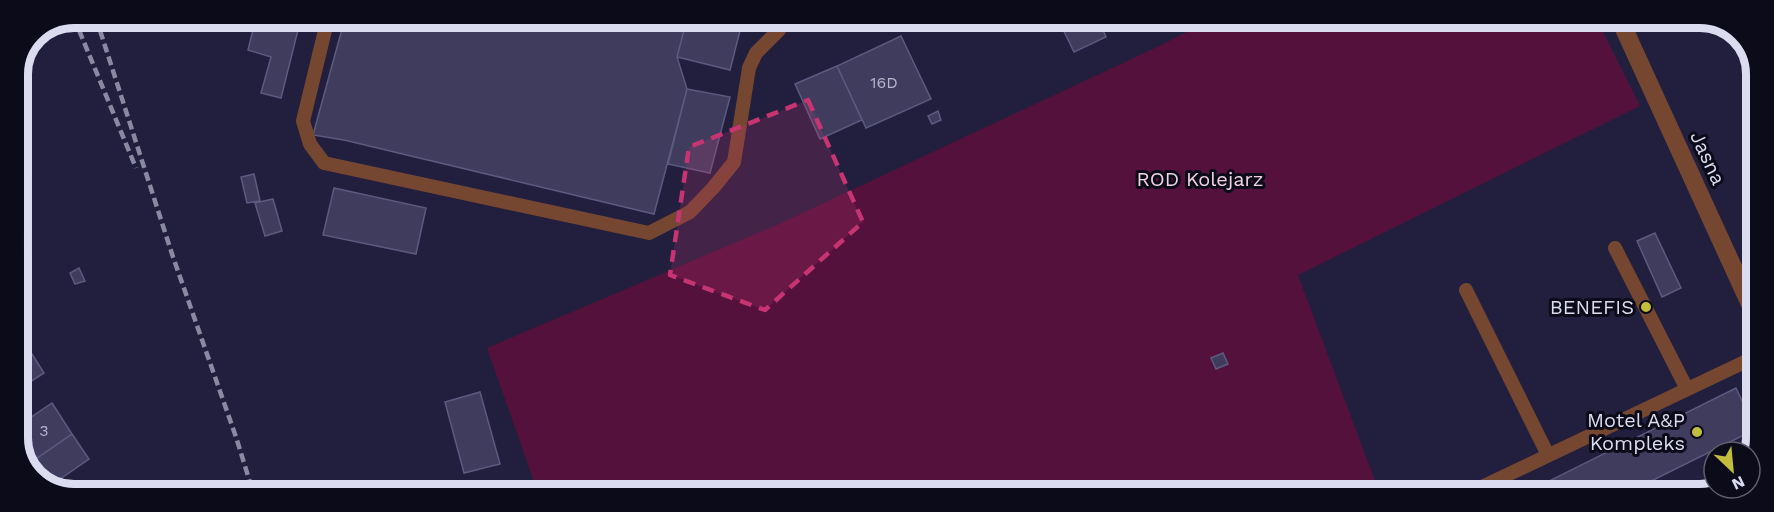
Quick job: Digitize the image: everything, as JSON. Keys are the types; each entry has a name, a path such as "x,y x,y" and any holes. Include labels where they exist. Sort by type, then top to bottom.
{"street":[{"name":"Jasna","path":"1624,28 1746,294"}],"lane":[{"path":"325,28 303,121 310,144 324,163 649,233 690,212 734,162 748,68 756,53 779,28"},
{"path":"1615,248 1687,390"},
{"path":"1466,290 1548,455"},
{"path":"1488,484 1746,361"}],"highlighted area":[{"path":"808,100 863,222 765,310 670,275 689,147"}],"green space":[{"name":"ROD Kolejarz","path":"1194,28 1601,28 1640,106 1298,275 1376,484 535,484 487,348 777,225"}],"building":[{"path":"254,28 298,28 281,98 261,93 271,57 248,50"},
{"path":"342,28 685,28 677,57 687,89 654,214 344,140 313,135"},
{"path":"685,28 741,28 730,70 677,57"},
{"path":"1062,28 1102,28 1106,37 1074,52"},
{"path":"901,36 931,99 866,128 837,66"},
{"path":"837,66 862,120 820,139 795,84"},
{"path":"687,89 730,97 710,173 668,164"},
{"path":"938,111 941,120 932,124 928,116"},
{"path":"254,174 260,201 247,203 241,177"},
{"path":"334,188 426,208 416,254 323,235"},
{"path":"273,199 282,231 265,236 255,203"},
{"path":"1655,233 1681,288 1662,297 1637,241"},
{"path":"79,268 85,281 75,284 70,273"},
{"path":"29,349 44,373 29,383"},
{"path":"1223,353 1228,364 1216,369 1211,358"},
{"path":"1736,388 1746,409 1746,434 1734,440 1702,440 1702,456 1645,484 1543,484"},
{"path":"480,392 500,464 464,473 445,402"},
{"path":"52,403 72,434 35,460 29,447 29,419"},
{"path":"72,434 89,459 58,480 44,472 35,460"}],"railway":[{"path":"78,28 136,168"},
{"path":"99,28 173,257 251,484"}],"place":[{"name":"BENEFIS","path":"1646,307"},
{"name":"Motel A&P Kompleks","path":"1697,432"}]}
